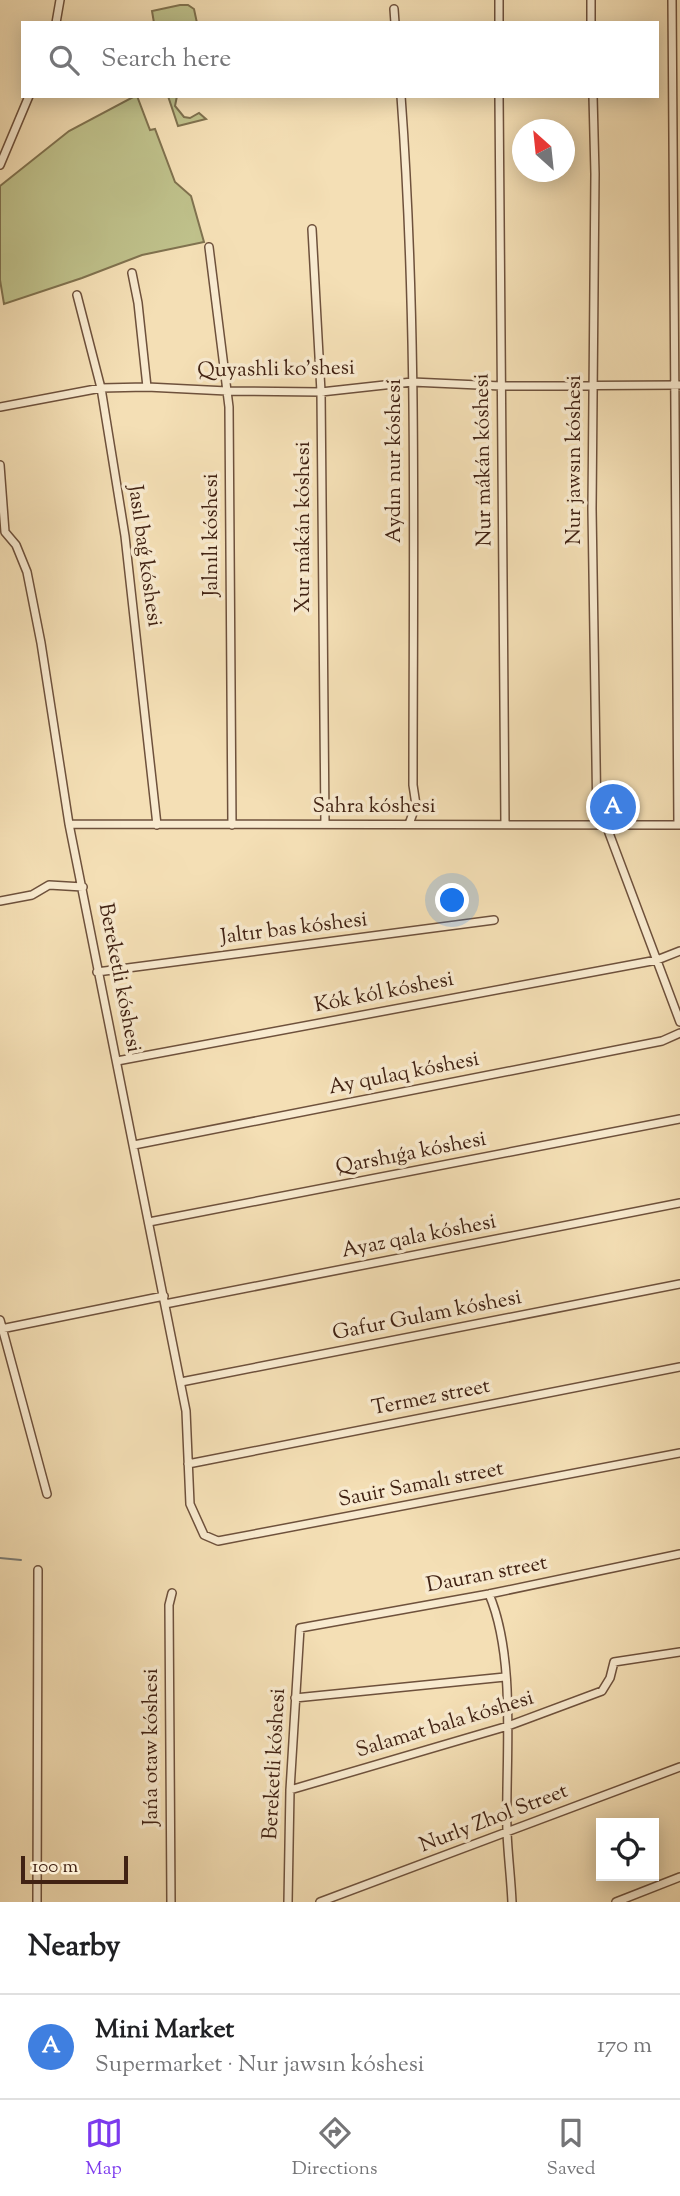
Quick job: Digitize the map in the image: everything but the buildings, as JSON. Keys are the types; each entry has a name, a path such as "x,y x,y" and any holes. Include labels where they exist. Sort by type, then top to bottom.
{"street":[{"path":"56,21 60,0"},
{"path":"499,0 499,21"},
{"path":"591,0 591,21"},
{"path":"672,0 679,825"},
{"path":"394,9 395,21"},
{"path":"0,165 28,98"},
{"name":"Aydın nur kóshesi","path":"401,98 408,193 412,382 413,785 416,805 410,824"},
{"name":"Nur mákán kóshesi","path":"499,98 505,824"},
{"name":"Nur jawsın kóshesi","path":"593,98 592,509 602,825 680,1022"},
{"name":"Xur mákán kóshesi","path":"312,229 321,392 325,824"},
{"name":"Jalnılı kóshesi","path":"209,247 229,407 232,825"},
{"path":"132,273 147,387"},
{"name":"Jasıl baǵ kóshesi","path":"78,295 101,388 125,536 157,825"},
{"name":"Quyashli ko'shesi","path":"0,407 101,388 321,392 412,382 501,386 677,385"},
{"name":"Bereketli kóshesi","path":"0,465 5,533 16,545 27,572 97,972 181,1382 186,1411 190,1504"},
{"name":"Sahra kóshesi","path":"69,824 679,825"},
{"path":"0,901 32,895 50,885 83,887"},
{"name":"Jaltır bas kóshesi","path":"97,972 494,920"},
{"name":"Kók kól kóshesi","path":"117,1061 657,960 680,951"},
{"name":"Ay qulaq kóshesi","path":"134,1145 662,1041 680,1033"},
{"name":"Qarshıǵa kóshesi","path":"149,1222 680,1119"},
{"name":"Ayaz qala kóshesi","path":"1,1326 165,1300 680,1203"},
{"name":"Gafur Gulam kóshesi","path":"181,1382 680,1284"},
{"path":"1,1326 47,1494"},
{"name":"Termez street","path":"188,1464 680,1367"},
{"name":"Sauir Samalı street","path":"190,1504 204,1535 218,1541 680,1453"},
{"name":"Dauran street","path":"300,1628 489,1594 680,1554"},
{"path":"37,1902 38,1570"},
{"name":"Jańa otaw kóshesi","path":"171,1902 169,1605 172,1592"},
{"path":"489,1594 499,1617 505,1677 508,1726 507,1833 512,1902"},
{"name":"Bereketli kóshesi","path":"288,1902 289,1790 300,1628"},
{"name":"Salamat bala kóshesi","path":"289,1790 508,1726 602,1690 607,1685 614,1662 680,1652"},
{"path":"295,1698 505,1677"},
{"name":"Nurly Zhol Street","path":"320,1902 680,1767"},
{"path":"616,1902 680,1877"}],"green space":[{"path":"188,5 194,9 197,21 154,21 152,11"},
{"path":"131,98 138,98 150,130 155,129 175,182 191,196 204,242 142,255 4,304 0,280 0,186 69,131"},
{"path":"169,98 177,98 175,106 184,117 190,118 199,113 206,119 178,126"}],"waterway":[{"path":"0,1558 21,1560"}],"place":[{"name":"Mini Market","path":"613,807"}]}
